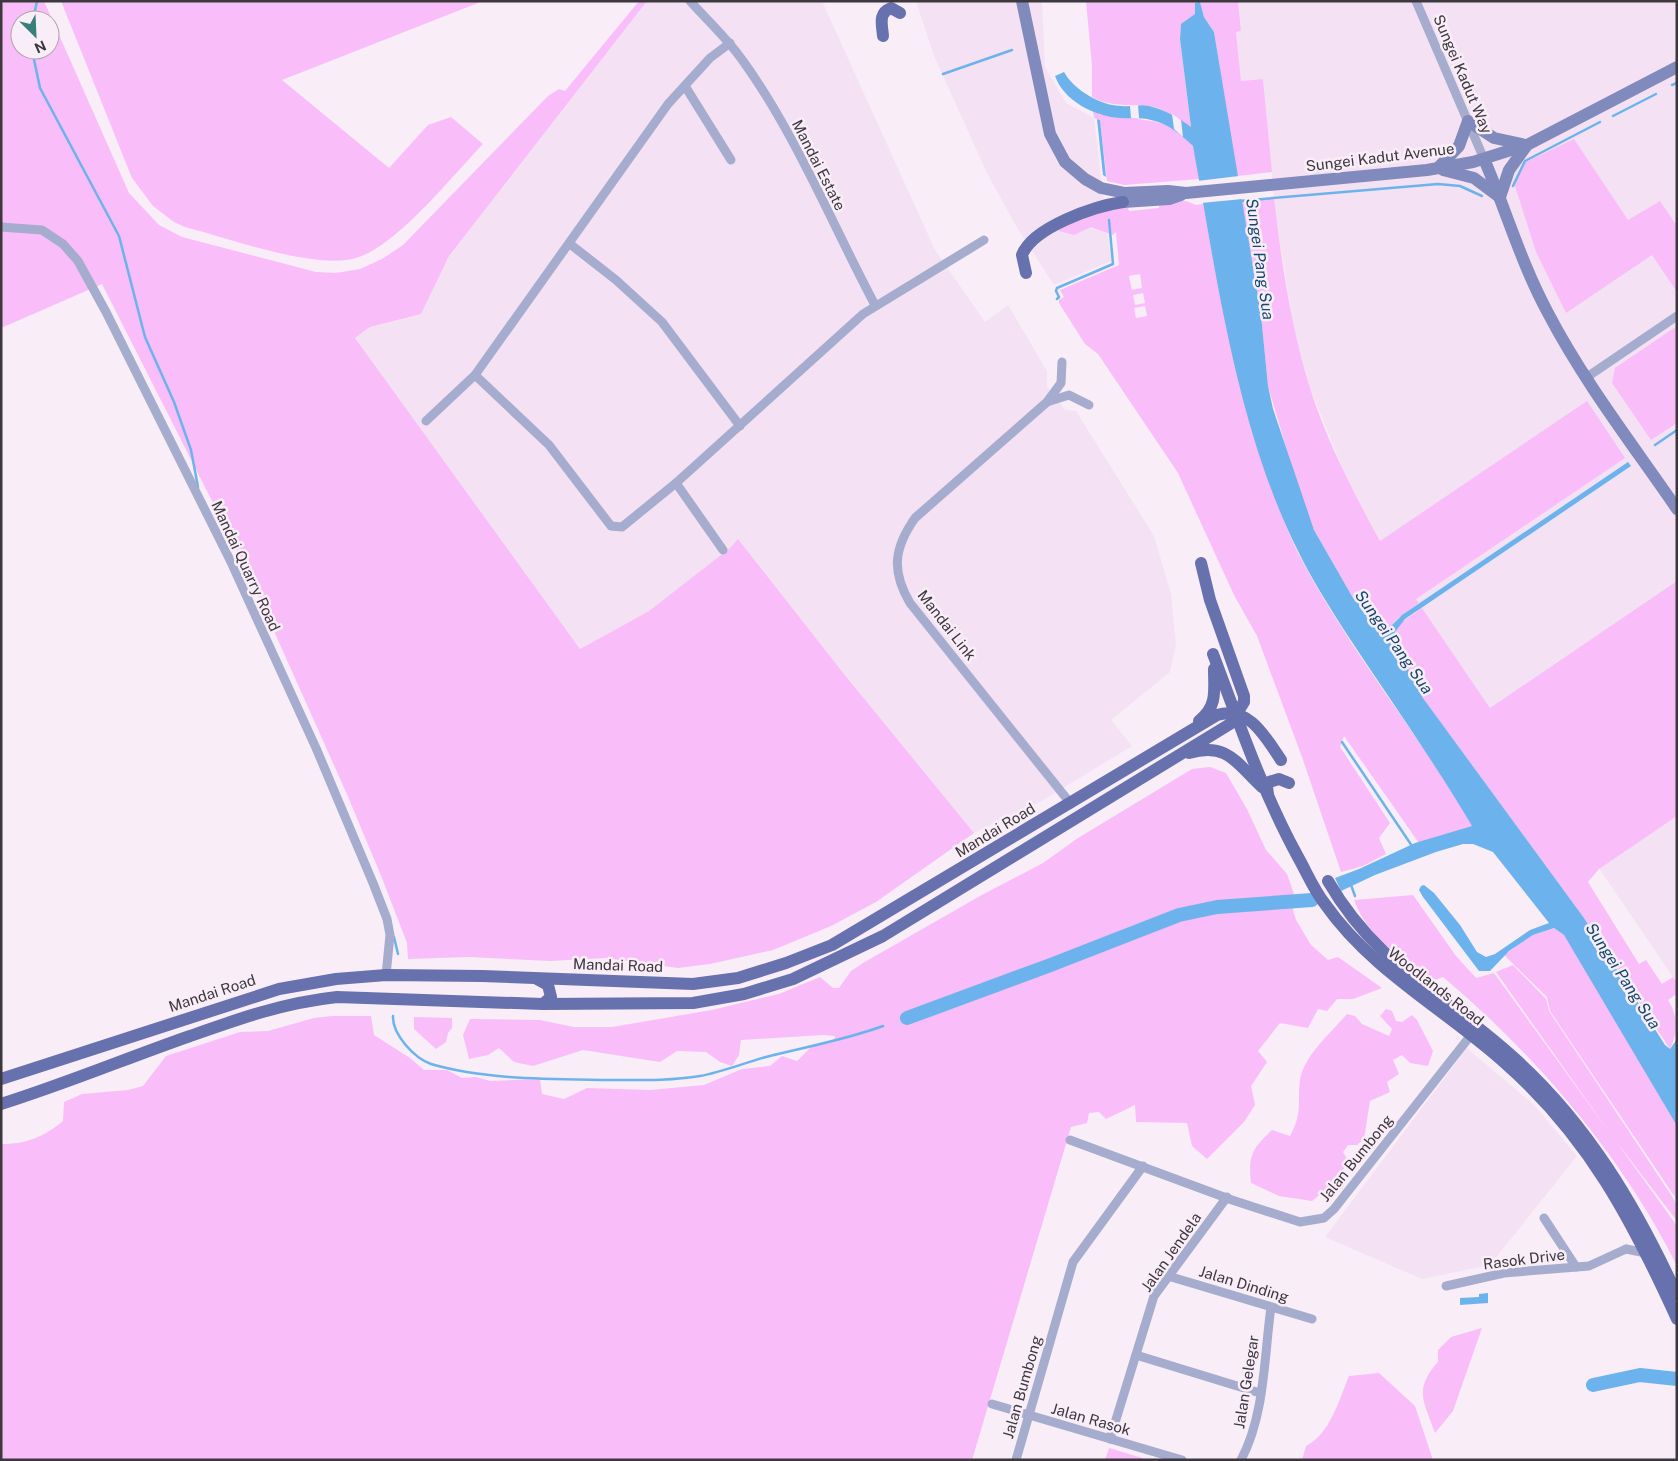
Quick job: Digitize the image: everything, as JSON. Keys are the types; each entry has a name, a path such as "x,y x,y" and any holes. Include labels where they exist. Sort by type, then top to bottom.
{"main road":[{"path":"883,36 882,16 884,12 891,8 900,13"},
{"path":"1026,273 1022,254 1029,242 1066,220 1123,202"},
{"path":"1201,563 1210,600 1243,691 1244,702 1236,714"},
{"name":"Woodlands Road","path":"1210,711 1216,692 1213,654 1284,831 1324,904 1357,942 1385,969 1471,1035 1524,1080 1560,1120 1596,1165 1632,1225 1677,1319"},
{"path":"1184,733 1210,711 1220,693 1220,674"},
{"path":"1184,733 1224,712 1236,714 1248,719 1260,729 1281,760"},
{"name":"Mandai Road","path":"1,1104 281,1005 336,997 543,1004 693,1004 744,994 793,979 855,951 952,893 1230,724 1236,714"},
{"name":"Mandai Road","path":"1,1079 279,989 336,979 386,975 693,984 738,978 786,963 832,945 1071,804 1184,733"},
{"path":"1177,756 1201,750 1217,750 1237,762 1267,792"},
{"path":"1267,792 1269,782 1279,778 1290,783"},
{"name":"Woodlands Road","path":"1328,881 1363,932 1392,960 1512,1055 1568,1112 1594,1146 1622,1189 1641,1221 1677,1295"},
{"path":"931,887 937,894 952,893"},
{"path":"534,978 548,984 551,997 543,1004"}],"street":[{"name":"Mandai Estate","path":"690,1 730,44 749,69 782,123 875,305"},
{"name":"Sungei Kadut Avenue","path":"1022,1 1050,134 1066,162 1085,179 1109,190 1125,193 1168,190 1190,192 1248,188 1438,168 1484,159 1527,145 1677,67"},
{"name":"Sungei Kadut Way","path":"1416,1 1484,159"},
{"path":"426,421 474,376 570,244 655,122 710,58 730,44"},
{"path":"685,86 731,160"},
{"path":"1468,121 1494,138 1527,145 1509,170 1500,198 1474,178 1438,168 1459,146 1468,121"},
{"path":"1484,159 1528,274 1548,313 1587,377 1677,509"},
{"name":"Sungei Kadut Avenue","path":"1123,202 1169,199 1190,192"},
{"name":"Mandai Quarry Road","path":"1,227 42,230 64,244 78,261 106,312 230,560 350,829 387,920 390,946 386,975"},
{"path":"474,376 548,445 611,526 619,528 629,524 875,305 984,240"},
{"path":"570,244 616,280 662,322 740,426"},
{"path":"1587,377 1677,316"},
{"name":"Mandai Link","path":"1062,362 1060,383 1048,402 915,518 903,535 898,551 897,566 902,589 910,603 1071,804"},
{"name":"Mandai Link","path":"1048,402 1069,395 1089,405"},
{"path":"676,483 723,550"},
{"name":"Jalan Bumbong","path":"1070,1140 1300,1222 1324,1218 1334,1209 1471,1035"},
{"name":"Jalan Bumbong","path":"1016,1460 1073,1262 1143,1166"},
{"name":"Jalan Jendela","path":"1110,1439 1154,1296 1226,1197"},
{"name":"Rasok Drive","path":"1544,1218 1576,1267"},
{"path":"1632,1225 1632,1234 1626,1249 1641,1252 1648,1256"},
{"name":"Rasok Drive","path":"1446,1286 1504,1273 1595,1265 1626,1249"},
{"name":"Jalan Dinding","path":"1168,1276 1312,1319"},
{"name":"Jalan Gelegar","path":"1241,1460 1251,1441 1260,1392 1271,1307"},
{"path":"1136,1355 1260,1392"},
{"name":"Jalan Rasok","path":"992,1404 1182,1460"}],"shaded area":[{"path":"1,1 44,1 48,10 10,10 10,60 60,60 60,37 129,193 159,225 182,237 316,272 336,273 360,269 382,259 403,245 548,96 559,89 565,91 639,1 647,1 449,256 421,314 370,327 355,338 580,649 649,611 730,548 738,539 844,674 974,833 876,902 831,926 773,950 710,964 678,968 606,958 550,961 469,957 408,959 407,943 382,878 346,792 243,562 102,284 1,328"},
{"path":"61,1 483,1 282,80 389,168 428,125 451,117 483,144 406,225 372,251 356,258 339,261 295,256 247,245 185,227 174,222 153,206 132,178"},
{"path":"647,1 822,1 935,250 985,322 1008,305 1047,371 1047,386 1065,410 1076,411 1154,536 1171,594 1176,645 1170,672 1111,720 1132,746 1040,802 974,833 844,674 738,539 730,548 649,611 580,649 355,338 370,327 421,314 449,256"},
{"path":"916,1 1042,1 1045,67 1066,103 1094,118 1111,261 1054,285 1016,226 987,173 934,56"},
{"path":"1086,1 1238,1 1241,31 1236,32 1241,81 1263,79 1272,172 1237,176 1214,32 1204,17 1200,2 1196,14 1181,25 1180,39 1191,128 1173,115 1159,109 1145,105 1114,104 1092,97 1092,66"},
{"path":"1238,1 1677,1 1677,983 1393,565 1345,475 1310,388 1294,331 1276,218 1263,79 1241,81 1236,32 1241,31"},
{"path":"1093,111 1106,115 1159,123 1171,127 1182,134 1194,148 1199,179 1124,185 1107,181 1100,120 1094,118"},
{"path":"1574,139 1628,220 1660,201 1677,226 1677,292 1652,255 1566,313 1536,252 1514,183 1526,162"},
{"path":"1274,197 1288,294 1297,341 1310,388 1332,447 1380,541 1587,401 1625,458 1416,599 1419,603 1398,618 1390,627 1353,598 1314,530 1299,491 1268,386 1261,315 1241,200"},
{"path":"1186,201 1196,205 1203,204 1234,359 1251,420 1292,541 1339,623 1473,826 1419,843 1344,736 1340,747 1390,823 1379,838 1386,854 1363,866 1341,872 1302,757 1257,636 1234,595 1178,473 1098,354 1085,344 1059,303 1059,300 1064,297 1060,290 1119,265 1116,232 1113,235 1091,227 1074,235 1059,231 1059,227 1083,217 1127,205 1129,211 1159,208 1159,203","holes":["1140,274 1142,288 1132,290 1129,276","1143,293 1145,303 1135,305 1133,295","1145,306 1147,316 1136,318 1134,308"]},
{"path":"1677,326 1677,423 1651,440 1612,383 1615,368"},
{"path":"1677,581 1677,816 1599,869 1588,882 1639,964 1646,960 1662,984 1673,977 1677,983 1677,994 1668,1000 1674,1012 1676,1024 1673,1043 1670,1049 1584,918 1423,698 1402,657 1395,632 1402,622 1422,608 1490,708"},
{"path":"1210,767 1226,773 1247,809 1266,850 1287,874 1295,897 1293,910 1296,920 1311,945 1328,960 1338,957 1382,988 1353,999 1337,999 1327,1011 1318,1009 1308,1028 1280,1023 1258,1051 1267,1062 1251,1086 1255,1105 1244,1122 1207,1159 1192,1146 1187,1123 1136,1122 1135,1105 1106,1119 1099,1112 1089,1113 1087,1123 1071,1127 972,1460 1,1460 1,1144 27,1141 49,1131 63,1121 64,1102 82,1094 128,1090 143,1086 166,1056 240,1032 268,1031 314,1018 332,1016 371,1016 374,1035 410,1058 424,1070 447,1070 462,1078 476,1077 490,1081 540,1079 542,1094 564,1099 587,1088 650,1090 704,1085 742,1069 770,1066 782,1056 797,1061 811,1047 834,1042 835,1036 741,1040 739,1055 732,1066 720,1062 706,1052 677,1051 660,1062 583,1050 533,1066 514,1062 499,1048 488,1055 469,1059 463,1035 470,1019 540,1020 574,1027 612,1027 712,1010 779,994 820,977 833,988 839,988 851,971 863,963 980,896 1043,863 1078,838 1192,769"},
{"path":"1413,895 1456,956 1476,978 1494,973 1612,1136 1496,972 1513,965 1546,999 1549,1011 1677,1204 1677,1221 1615,1140 1677,1226 1677,1266 1655,1225 1604,1147 1544,1074 1478,1007 1443,977 1430,982 1386,945 1367,925 1354,900"},
{"path":"1554,928 1564,935 1577,955 1677,1126 1677,1200 1550,1011 1547,997 1504,955 1533,935"},
{"path":"1386,1009 1392,1011 1396,1021 1402,1022 1412,1015 1417,1020 1433,1051 1428,1066 1410,1063 1402,1055 1393,1060 1399,1074 1387,1082 1390,1092 1370,1101 1364,1139 1357,1145 1348,1145 1343,1152 1349,1162 1330,1186 1312,1201 1279,1196 1251,1183 1251,1159 1260,1142 1272,1130 1290,1136 1294,1128 1298,1114 1300,1080 1312,1053 1347,1014 1355,1016 1362,1024 1389,1036 1392,1029 1380,1016"},
{"path":"414,1017 452,1018 452,1028 448,1033 446,1042 436,1049 414,1029"},
{"path":"1467,1048 1534,1105 1577,1156 1490,1265 1422,1279 1325,1237"},
{"path":"1482,1328 1453,1411 1435,1433 1425,1404 1423,1388 1425,1380 1438,1362 1438,1350 1451,1337"},
{"path":"1379,1373 1415,1406 1433,1460 1302,1460 1306,1446 1314,1441 1328,1425 1349,1376"},
{"path":"1109,1448 1149,1460 1105,1460"}],"water":[{"name":"Sungei Pang Sua","path":"1200,2 1204,17 1214,32 1261,315 1268,386 1273,409 1314,530 1353,598 1390,627 1402,615 1628,462 1631,466 1405,619 1395,632 1402,657 1423,698 1584,918 1665,1045 1670,1049 1677,1039 1677,1126 1564,935 1554,928 1533,935 1509,951 1490,971 1479,971 1423,897 1419,890 1424,885 1434,893 1460,925 1477,952 1486,957 1495,954 1530,930 1549,923 1493,852 1473,844 1463,844 1375,875 1341,891 1335,878 1415,843 1472,826 1321,593 1298,551 1277,504 1259,455 1232,353 1193,146 1174,130 1163,124 1143,119 1110,117 1081,106 1065,93 1055,76 1064,72 1081,91 1105,103 1122,106 1149,106 1171,114 1191,127 1180,39 1181,24 1195,14 1195,3"},
{"path":"1097,119 1100,120 1106,177 1103,175"},
{"path":"1488,1293 1488,1303 1460,1305 1460,1298 1479,1297 1479,1294"}],"pier":[{"path":"1138,105 1139,118 1131,118 1130,106"},
{"path":"1172,114 1181,120 1183,137 1174,129"},
{"path":"1239,176 1243,199 1201,203 1197,181"}],"waterway":[{"path":"35,10 37,1"},
{"path":"943,74 1012,50"},
{"path":"34,60 40,88 119,236 145,337 174,402 191,450 198,487"},
{"path":"1672,85 1677,83"},
{"path":"1613,116 1656,94"},
{"path":"1513,186 1525,161 1600,122"},
{"name":"Sungei Pang Sua","path":"1239,201 1438,184 1460,186 1482,196"},
{"path":"1057,299 1059,297 1056,291 1057,288 1113,264 1109,220"},
{"path":"1655,445 1677,430"},
{"path":"1342,742 1412,846"},
{"path":"1351,885 1355,896"},
{"path":"907,1018 1179,915 1217,907 1312,900"},
{"path":"394,937 398,954"},
{"path":"393,1016 400,1038 411,1051 431,1064 496,1076 609,1080 677,1079 700,1076 883,1026"},
{"path":"1593,1385 1640,1375 1677,1379"}]}
